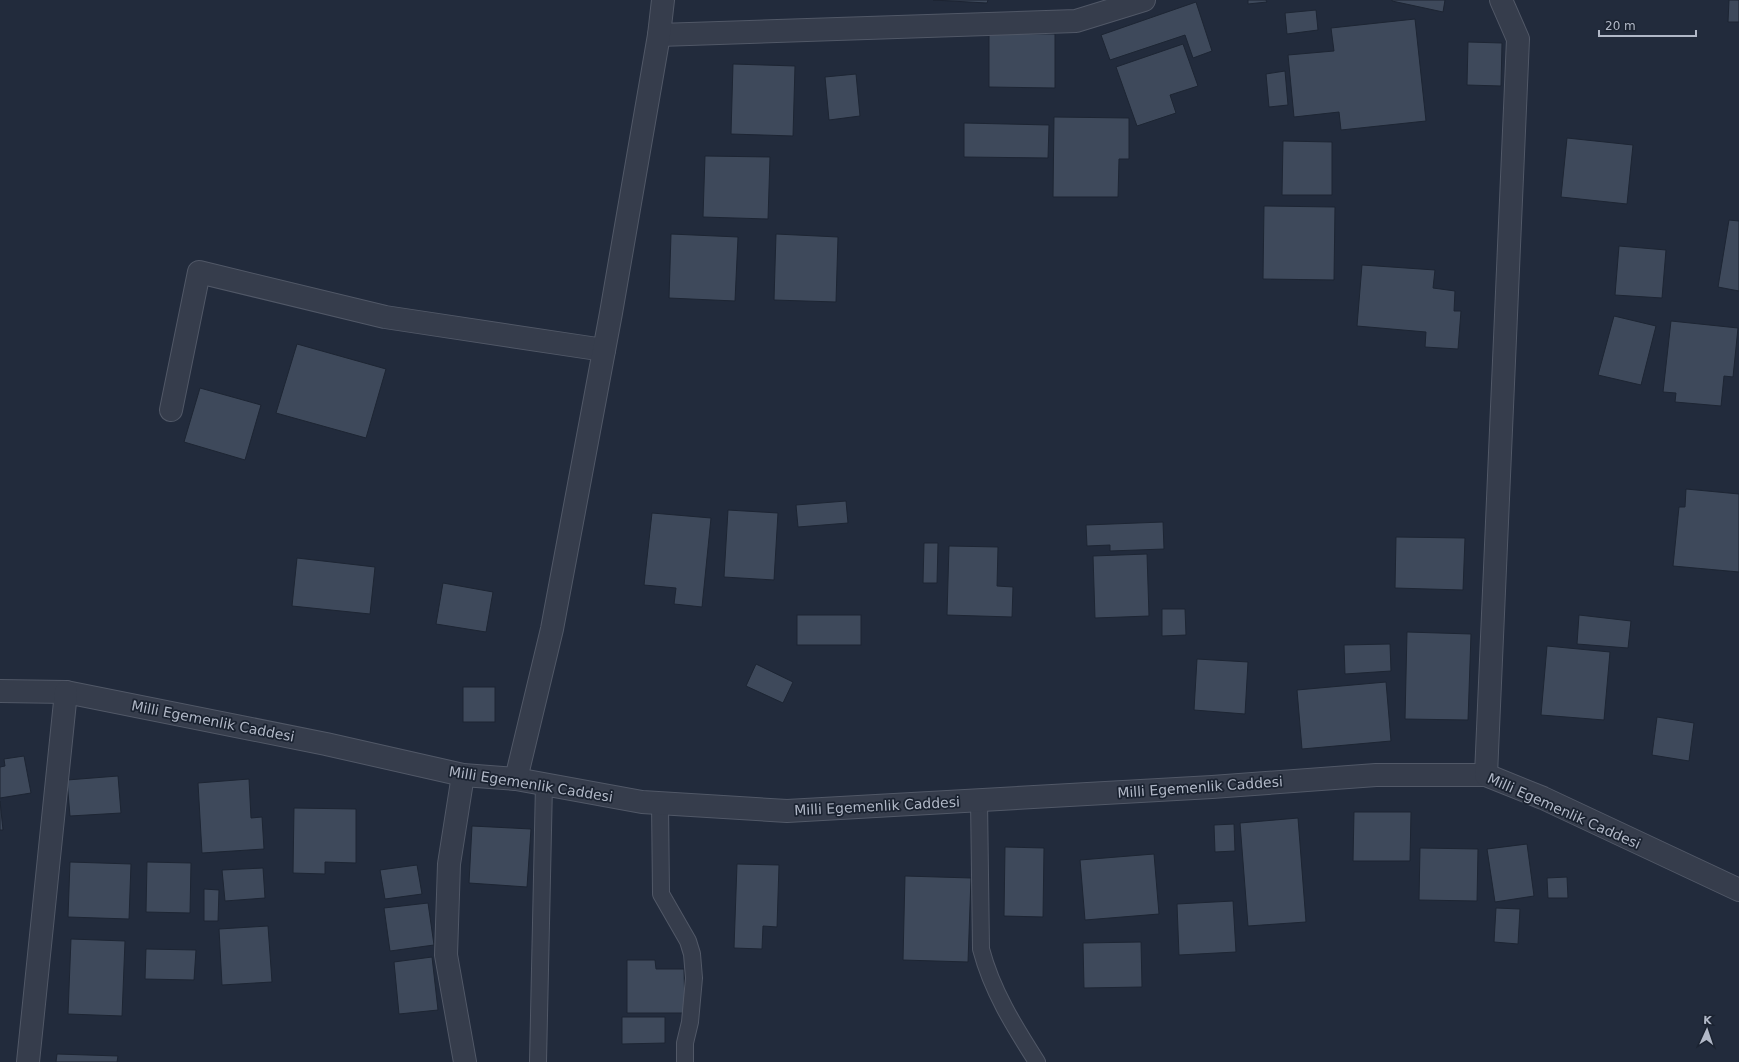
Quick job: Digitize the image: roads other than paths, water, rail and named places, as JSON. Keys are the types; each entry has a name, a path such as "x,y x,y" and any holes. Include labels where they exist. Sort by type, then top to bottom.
{"street":[{"path":"516,779 552,629 604,350 659,35 663,0"},
{"path":"659,35 1076,21 1144,0"},
{"path":"1486,775 1518,39 1501,0"},
{"path":"171,410 199,272 385,318 604,350"},
{"name":"Milli Egemenlik Caddesi","path":"0,691 66,692 326,744 463,775 516,779 642,802 788,811 1205,787 1376,775 1486,775 1542,798 1739,890"},
{"path":"28,1062 66,692"},
{"path":"463,775 449,864 446,955 465,1062"}],"lane":[{"path":"538,1062 544,784"},
{"path":"978,800 982,950 987,971 1005,1012 1037,1062"},
{"path":"660,803 661,894 688,941 692,954 694,978 690,1022 685,1043 685,1062"}]}
